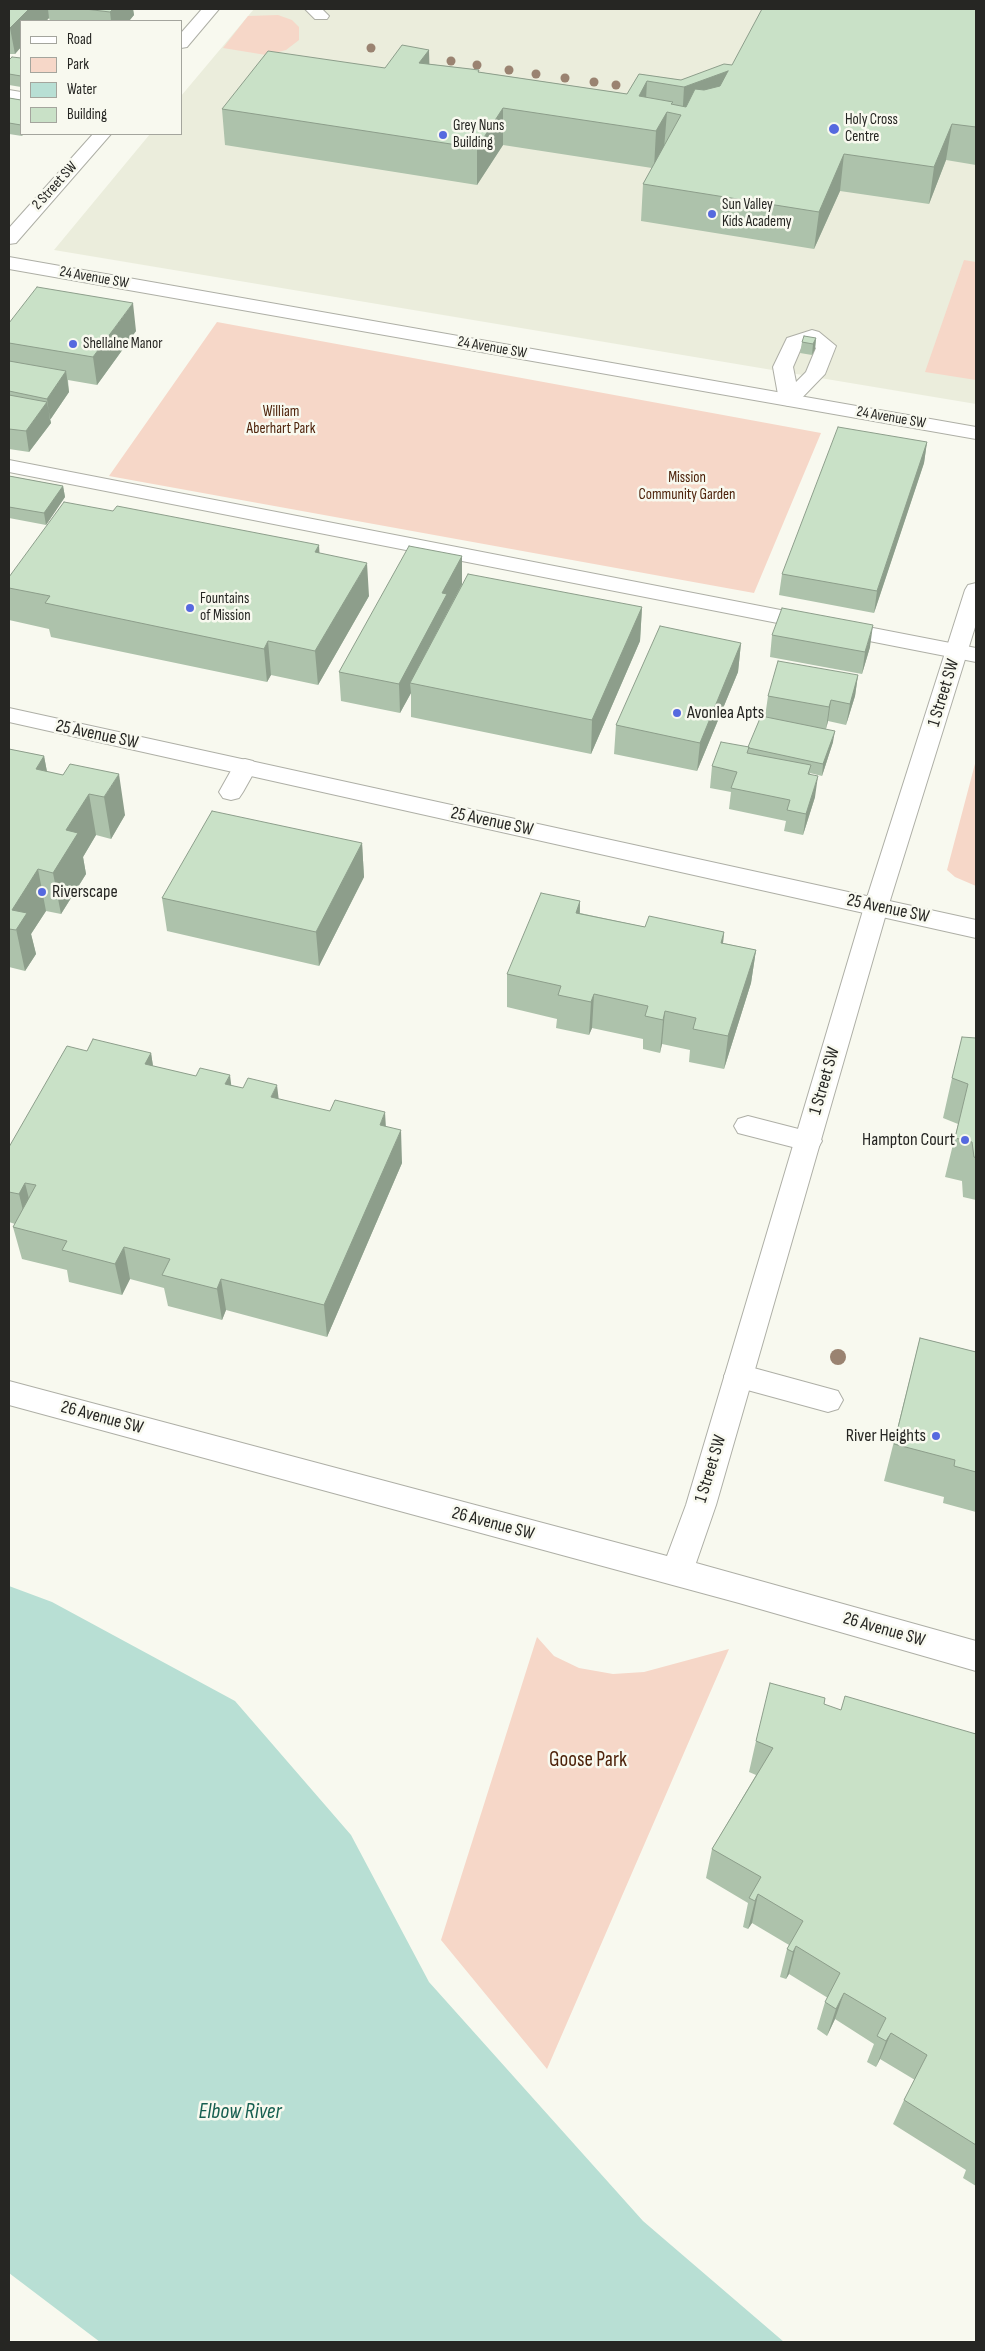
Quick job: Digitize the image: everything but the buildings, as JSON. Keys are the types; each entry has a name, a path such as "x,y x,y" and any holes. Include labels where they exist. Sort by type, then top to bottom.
{"street":[{"path":"182,42 211,9"},
{"name":"2 Street SW","path":"9,239 101,135"},
{"name":"24 Avenue SW","path":"9,263 976,433"},
{"path":"9,466 967,653"},
{"name":"1 Street SW","path":"677,1572 699,1510 876,907 967,653 976,590"},
{"name":"25 Avenue SW","path":"9,715 976,928"},
{"path":"231,792 245,768"},
{"path":"748,1126 808,1140"},
{"path":"739,1376 828,1400"},
{"name":"26 Avenue SW","path":"9,1393 677,1572 976,1656"}],"shaded area":[{"path":"254,9 976,9 976,404 54,250 149,135 182,135 182,95"}],"green space":[{"path":"278,15 292,20 299,27 299,40 286,50 266,55 223,48 248,16"},
{"path":"964,260 976,262 976,380 925,372"},
{"name":"William Aberhart Park","path":"217,322 821,433 754,593 109,476"},
{"path":"976,760 976,886 955,877 947,870"},
{"name":"Goose Park","path":"537,1637 554,1656 579,1668 613,1674 644,1672 729,1649 547,2069 441,1940"}],"water":[{"name":"Elbow River","path":"9,1586 52,1602 235,1701 351,1835 429,1982 643,2221 784,2342 100,2342 9,2273"}],"place":[{"name":"Holy Cross Centre","path":"834,129"},
{"name":"Grey Nuns Building","path":"443,135"},
{"name":"Sun Valley Kids Academy","path":"712,214"},
{"name":"Shellalne Manor","path":"73,344"},
{"name":"Fountains of Mission","path":"190,608"},
{"name":"Avonlea Apts","path":"677,713"},
{"name":"Riverscape","path":"42,892"},
{"name":"Hampton Court","path":"965,1140"},
{"name":"River Heights","path":"936,1436"}],"park label":[{"name":"Mission Community Garden","path":"687,486"}]}
